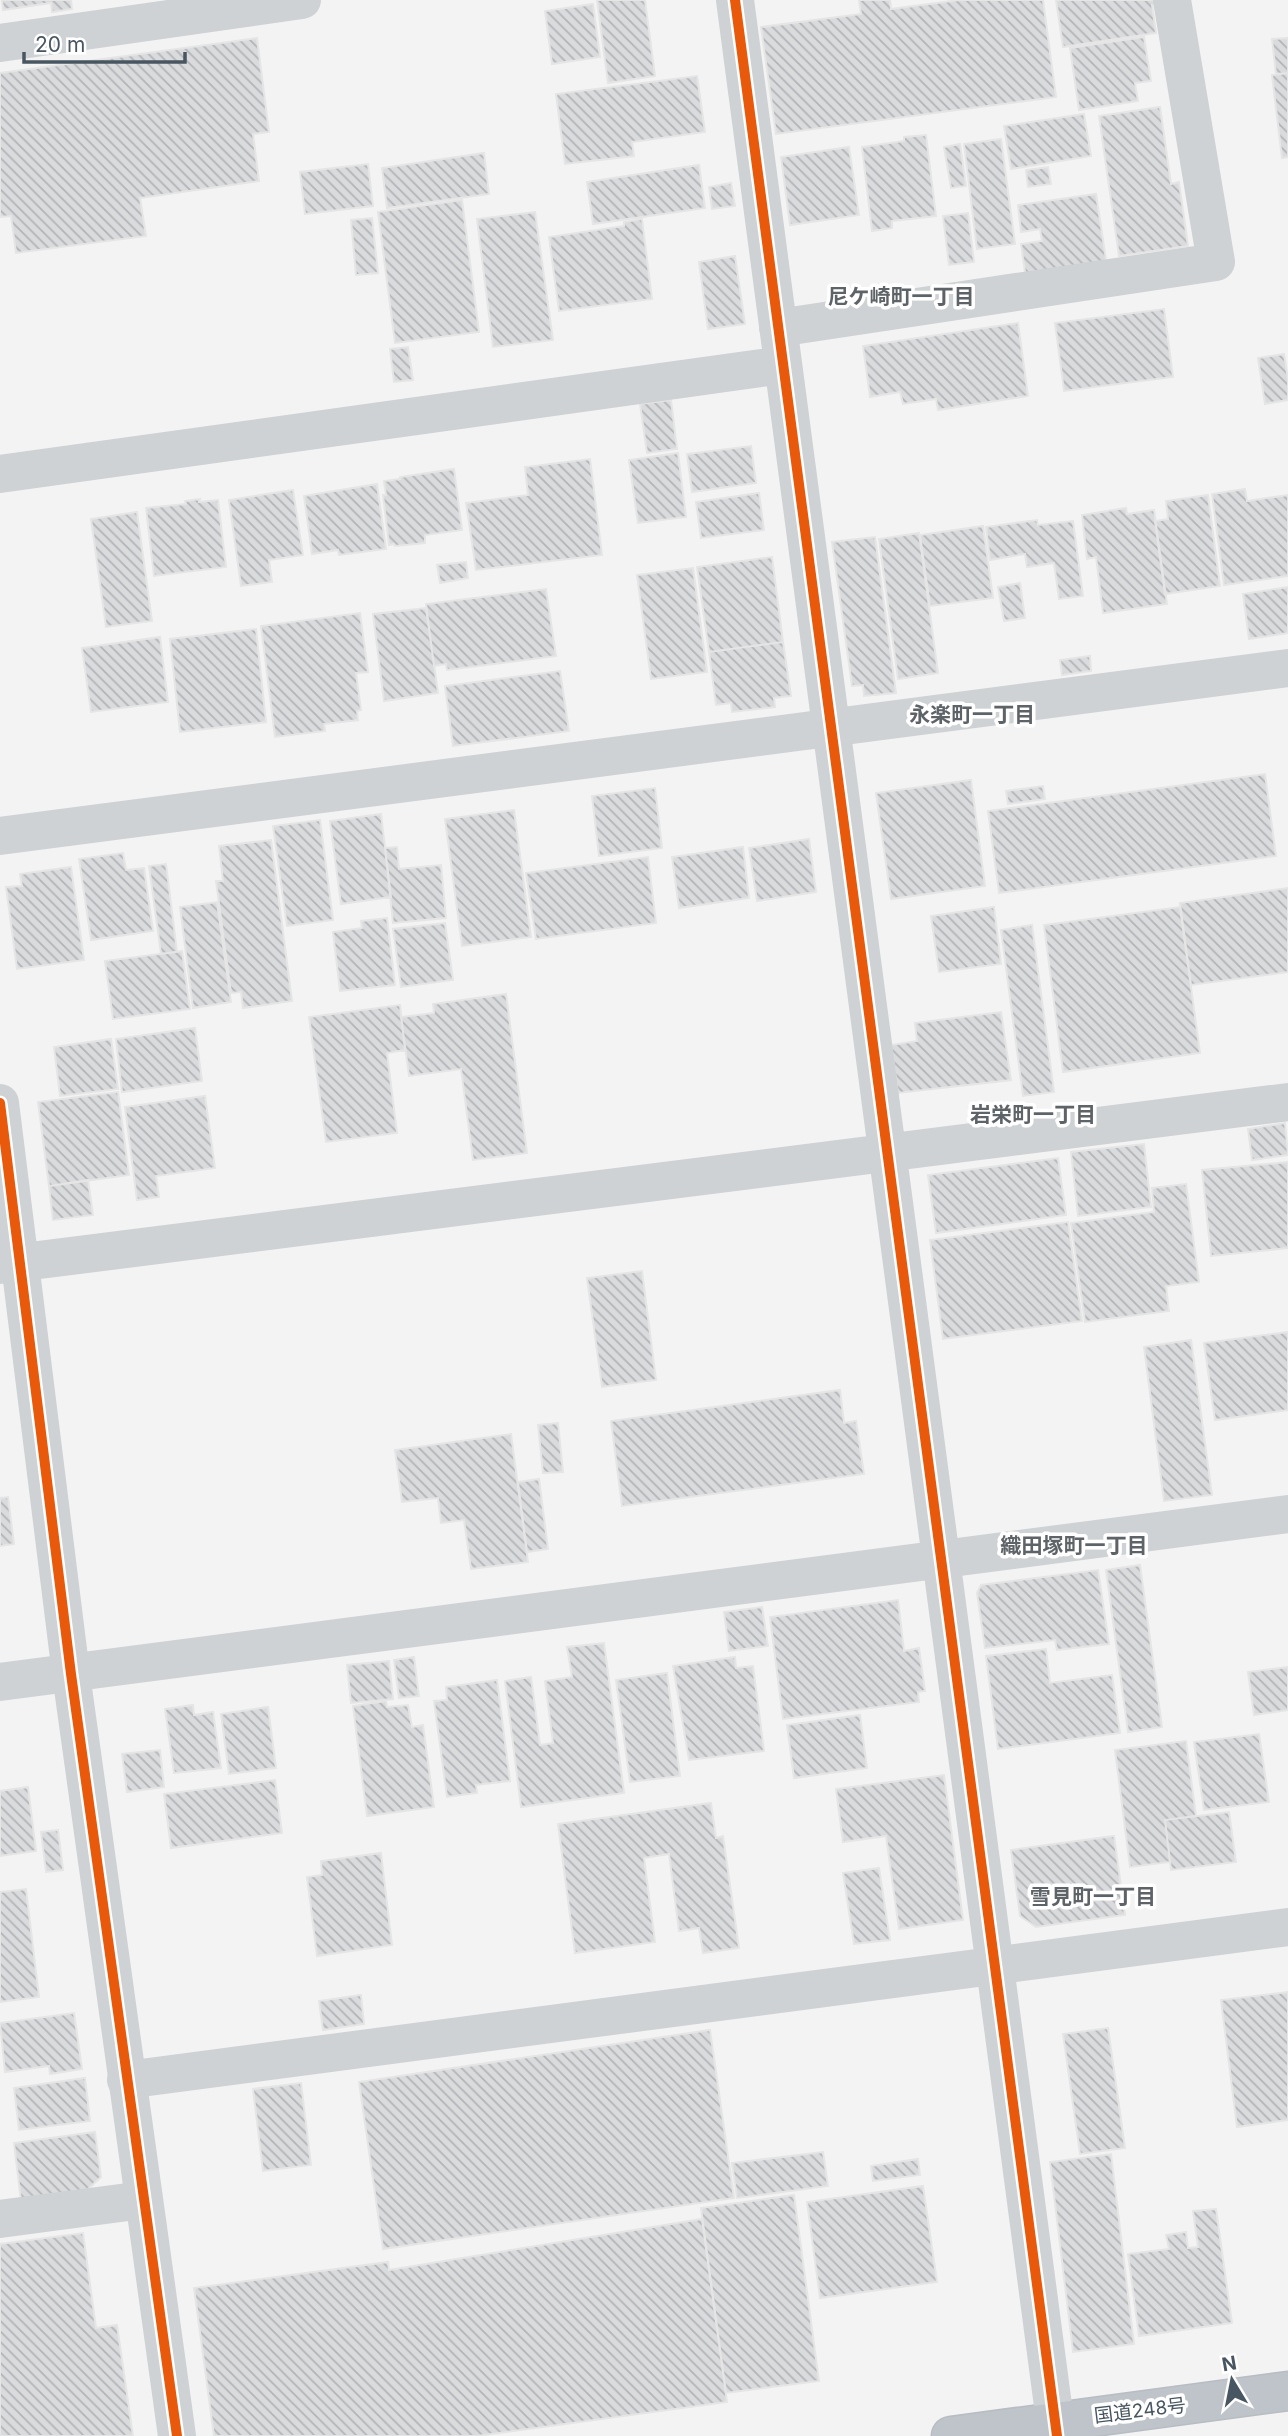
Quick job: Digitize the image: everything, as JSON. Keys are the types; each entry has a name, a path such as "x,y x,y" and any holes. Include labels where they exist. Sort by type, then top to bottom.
{"highway":[{"name":"国道248号","path":"951,2436 1056,2428 1288,2391"}],"street":[{"path":"0,43 302,0"},
{"path":"735,0 1056,2428"},
{"path":"778,328 1216,262 1172,0"},
{"path":"0,474 783,365"},
{"path":"0,836 1288,668"},
{"path":"10,1264 1288,1102"},
{"path":"0,1103 10,1264 71,1674 177,2436"},
{"path":"0,1682 1288,1514"},
{"path":"126,2080 1288,1927"},
{"path":"0,2218 143,2200"}],"building":[{"path":"2,0 71,0 72,9 52,12 51,3 3,10"},
{"path":"597,0 645,0 655,76 608,83"},
{"path":"859,0 890,0 891,9 959,0 1043,0 1056,97 776,134 761,27 861,14"},
{"path":"1056,0 1164,0 1164,3 1152,5 1156,33 1063,47"},
{"path":"593,4 600,57 552,64 545,11"},
{"path":"1144,37 1151,81 1135,83 1138,101 1079,110 1070,48"},
{"path":"257,38 269,132 253,134 259,181 140,198 146,236 16,253 11,216 0,217 0,73"},
{"path":"1288,38 1288,73 1276,74 1272,39"},
{"path":"1288,73 1288,157 1282,158 1272,75"},
{"path":"697,76 705,132 632,142 634,156 565,164 556,94"},
{"path":"1160,107 1171,184 1179,182 1188,246 1119,256 1099,116"},
{"path":"1084,114 1091,156 1011,169 1004,126"},
{"path":"926,135 936,216 892,221 892,228 872,231 862,147"},
{"path":"1001,139 1015,244 977,249 964,144"},
{"path":"960,144 966,186 951,188 944,147"},
{"path":"849,147 859,215 790,225 781,157"},
{"path":"484,153 489,194 387,208 382,168"},
{"path":"368,164 373,206 305,214 300,172"},
{"path":"699,165 705,208 593,224 587,182"},
{"path":"1048,167 1051,184 1028,187 1026,170"},
{"path":"731,183 735,206 712,209 709,187"},
{"path":"1096,194 1107,266 1026,279 1021,244 1042,241 1040,229 1021,232 1018,205"},
{"path":"462,200 479,332 395,343 378,212"},
{"path":"535,212 553,340 493,347 477,219"},
{"path":"968,213 974,262 949,265 943,216"},
{"path":"372,218 378,273 356,275 351,220"},
{"path":"642,219 652,299 559,311 549,237 624,226 624,222"},
{"path":"735,256 745,324 708,329 699,262"},
{"path":"1164,309 1173,377 1064,391 1055,323"},
{"path":"1018,323 1028,396 938,410 936,399 903,404 900,392 870,397 863,346"},
{"path":"408,347 413,380 394,382 390,349"},
{"path":"1284,354 1288,400 1265,404 1258,358"},
{"path":"671,400 677,449 647,453 640,404"},
{"path":"751,446 756,483 692,492 687,454"},
{"path":"678,453 686,517 638,523 629,460"},
{"path":"590,459 602,555 476,570 466,503 528,495 525,467"},
{"path":"454,469 462,530 425,535 425,543 389,545 384,481"},
{"path":"377,484 386,549 339,555 338,550 312,554 304,496"},
{"path":"1245,489 1247,501 1288,495 1288,576 1224,585 1212,494"},
{"path":"293,490 303,555 269,560 272,582 241,586 229,500"},
{"path":"759,493 764,530 701,538 696,502"},
{"path":"1208,495 1220,586 1165,594 1155,521 1168,519 1166,501"},
{"path":"200,499 199,502 218,500 226,567 154,576 146,508 186,504 185,501"},
{"path":"1126,508 1127,514 1154,510 1167,604 1103,613 1096,557 1087,559 1082,515"},
{"path":"137,512 152,621 106,627 91,519"},
{"path":"1037,520 1038,525 1073,521 1083,596 1059,599 1054,563 1027,567 1025,554 990,560 986,527"},
{"path":"983,526 993,598 930,606 920,535"},
{"path":"919,533 938,673 898,679 879,539"},
{"path":"875,537 896,693 864,696 863,685 852,686 832,542"},
{"path":"772,557 783,642 709,652 697,567"},
{"path":"466,562 468,578 440,583 437,565"},
{"path":"693,568 707,672 651,679 637,575"},
{"path":"1020,583 1025,618 1004,621 998,587"},
{"path":"1288,587 1288,633 1249,639 1243,594"},
{"path":"546,589 556,656 447,670 446,664 434,666 426,604"},
{"path":"426,608 438,693 384,701 373,614"},
{"path":"360,613 368,672 356,673 361,710 357,711 358,720 324,724 325,731 275,737 261,626"},
{"path":"256,629 266,722 180,732 170,639"},
{"path":"160,637 168,702 91,712 82,648"},
{"path":"783,642 791,696 774,698 775,707 732,712 731,703 716,705 709,652"},
{"path":"1090,656 1091,671 1062,675 1060,660"},
{"path":"560,671 569,731 453,746 445,686"},
{"path":"1265,774 1276,856 999,893 988,811"},
{"path":"971,780 985,886 891,899 876,793"},
{"path":"1043,786 1045,799 1008,804 1006,791"},
{"path":"655,788 662,848 599,856 592,796"},
{"path":"514,810 531,937 462,946 445,819"},
{"path":"381,814 391,897 341,904 330,821"},
{"path":"320,820 333,920 287,926 273,826"},
{"path":"809,839 816,892 757,901 749,848"},
{"path":"271,840 292,1001 243,1008 241,992 231,993 216,881 223,881 219,846"},
{"path":"397,847 399,869 441,865 446,918 393,923 385,848"},
{"path":"743,847 749,898 679,908 672,857"},
{"path":"123,853 126,870 144,868 153,931 91,940 79,859"},
{"path":"648,857 656,923 536,939 526,873"},
{"path":"166,864 177,952 161,954 149,866"},
{"path":"71,867 84,960 17,969 6,887 22,886 20,874"},
{"path":"1288,888 1288,972 1191,985 1180,903"},
{"path":"217,902 231,1002 193,1008 180,907"},
{"path":"994,907 1001,964 939,972 931,916"},
{"path":"1180,907 1200,1053 1063,1072 1044,925"},
{"path":"387,918 395,985 340,991 333,932 362,928 361,921"},
{"path":"445,923 453,980 401,987 393,929"},
{"path":"1032,925 1054,1092 1023,1096 1001,930"},
{"path":"182,951 190,1009 113,1019 105,961"},
{"path":"506,994 527,1153 473,1160 461,1069 409,1076 401,1017 434,1013 433,1004"},
{"path":"400,1005 405,1050 387,1053 397,1133 326,1142 309,1017"},
{"path":"1001,1012 1011,1080 898,1093 891,1045 917,1041 915,1023"},
{"path":"195,1028 202,1081 122,1092 116,1039"},
{"path":"111,1039 118,1089 60,1096 54,1047"},
{"path":"118,1092 129,1175 49,1186 38,1102"},
{"path":"205,1096 215,1168 156,1176 159,1197 137,1200 125,1107"},
{"path":"1285,1123 1288,1155 1252,1160 1248,1129"},
{"path":"1144,1144 1151,1207 1078,1216 1071,1152"},
{"path":"1058,1158 1066,1215 936,1233 928,1175"},
{"path":"1288,1162 1288,1248 1211,1256 1202,1170"},
{"path":"88,1180 93,1215 53,1220 49,1186"},
{"path":"1186,1184 1199,1282 1166,1286 1169,1311 1085,1322 1071,1223 1154,1212 1152,1188"},
{"path":"1068,1222 1082,1321 943,1339 930,1240"},
{"path":"642,1271 656,1380 602,1387 587,1278"},
{"path":"1288,1332 1288,1410 1215,1420 1204,1343"},
{"path":"1191,1340 1212,1495 1164,1501 1144,1347"},
{"path":"840,1390 844,1423 856,1421 864,1474 622,1506 611,1421"},
{"path":"558,1423 563,1472 543,1473 538,1425"},
{"path":"511,1434 528,1562 471,1569 464,1520 441,1523 438,1498 402,1502 395,1450"},
{"path":"539,1479 548,1549 527,1552 518,1482"},
{"path":"8,1497 14,1544 0,1546 0,1498"},
{"path":"1140,1565 1162,1727 1128,1732 1106,1570"},
{"path":"1098,1570 1109,1644 1057,1650 1055,1640 985,1648 977,1593 981,1585"},
{"path":"898,1600 904,1651 919,1648 925,1691 918,1692 919,1702 783,1719 770,1617"},
{"path":"762,1607 768,1646 729,1651 724,1612"},
{"path":"604,1643 624,1793 521,1807 505,1681 531,1677 540,1745 553,1743 545,1681 572,1677 567,1647"},
{"path":"1046,1649 1050,1683 1112,1675 1120,1733 998,1749 986,1656"},
{"path":"414,1657 419,1696 399,1698 394,1660"},
{"path":"735,1657 736,1668 753,1666 764,1751 689,1760 673,1666"},
{"path":"389,1661 393,1699 351,1703 347,1665"},
{"path":"1288,1667 1288,1710 1254,1715 1248,1672"},
{"path":"667,1673 680,1776 630,1782 616,1680"},
{"path":"497,1680 510,1781 476,1785 477,1793 447,1797 434,1701 447,1700 446,1687"},
{"path":"386,1701 387,1707 408,1705 412,1727 423,1725 434,1807 367,1816 353,1706"},
{"path":"193,1705 194,1715 213,1712 221,1768 174,1773 165,1709"},
{"path":"268,1707 276,1768 229,1774 221,1714"},
{"path":"860,1715 867,1768 794,1778 787,1725"},
{"path":"1259,1734 1269,1802 1204,1810 1194,1742"},
{"path":"1186,1741 1196,1816 1165,1820 1170,1862 1130,1867 1115,1750"},
{"path":"160,1750 164,1787 127,1792 122,1754"},
{"path":"944,1775 963,1920 899,1929 886,1836 843,1842 836,1789"},
{"path":"275,1780 282,1833 171,1848 164,1794"},
{"path":"28,1787 36,1851 0,1856 0,1791"},
{"path":"711,1803 716,1838 723,1836 739,1948 703,1953 699,1928 679,1931 669,1854 644,1858 655,1942 575,1953 558,1824"},
{"path":"1229,1812 1236,1862 1171,1870 1165,1820"},
{"path":"58,1830 63,1870 46,1872 41,1832"},
{"path":"1114,1836 1125,1915 1036,1927 1020,1916 1011,1850"},
{"path":"381,1853 392,1945 317,1956 307,1877 322,1875 321,1861"},
{"path":"879,1868 890,1940 854,1944 843,1873"},
{"path":"26,1889 39,1997 0,2002 0,1892"},
{"path":"1288,1992 1288,2120 1237,2127 1221,2000"},
{"path":"361,1995 364,2024 323,2030 319,2001"},
{"path":"74,2013 82,2069 50,2074 49,2066 5,2072 0,2023"},
{"path":"1108,2028 1125,2148 1080,2154 1063,2034"},
{"path":"710,2030 734,2198 383,2249 359,2082"},
{"path":"85,2078 90,2121 19,2130 14,2088"},
{"path":"301,2083 311,2165 263,2171 253,2089"},
{"path":"95,2132 101,2177 85,2192 21,2201 14,2143"},
{"path":"823,2152 828,2186 737,2198 732,2163"},
{"path":"1111,2154 1134,2344 1073,2352 1050,2162"},
{"path":"918,2159 920,2175 873,2181 871,2166"},
{"path":"923,2186 937,2282 820,2298 807,2202"},
{"path":"794,2195 819,2381 726,2393 701,2208"},
{"path":"1216,2209 1232,2323 1139,2336 1128,2254 1169,2249 1166,2235 1186,2232 1188,2248 1198,2247 1193,2211"},
{"path":"702,2219 727,2402 477,2436 214,2436 194,2288 388,2262 389,2270"},
{"path":"83,2233 96,2328 117,2325 133,2436 0,2436 0,2244"}],"cycle path":[{"path":"735,0 1057,2436"},
{"path":"0,1103 71,1674 177,2436"}],"district":[{"name":"尼ケ崎町一丁目","path":"901,297"},
{"name":"永楽町一丁目","path":"972,715"},
{"name":"岩栄町一丁目","path":"1033,1115"},
{"name":"織田塚町一丁目","path":"1074,1546"},
{"name":"雪見町一丁目","path":"1093,1897"}]}
